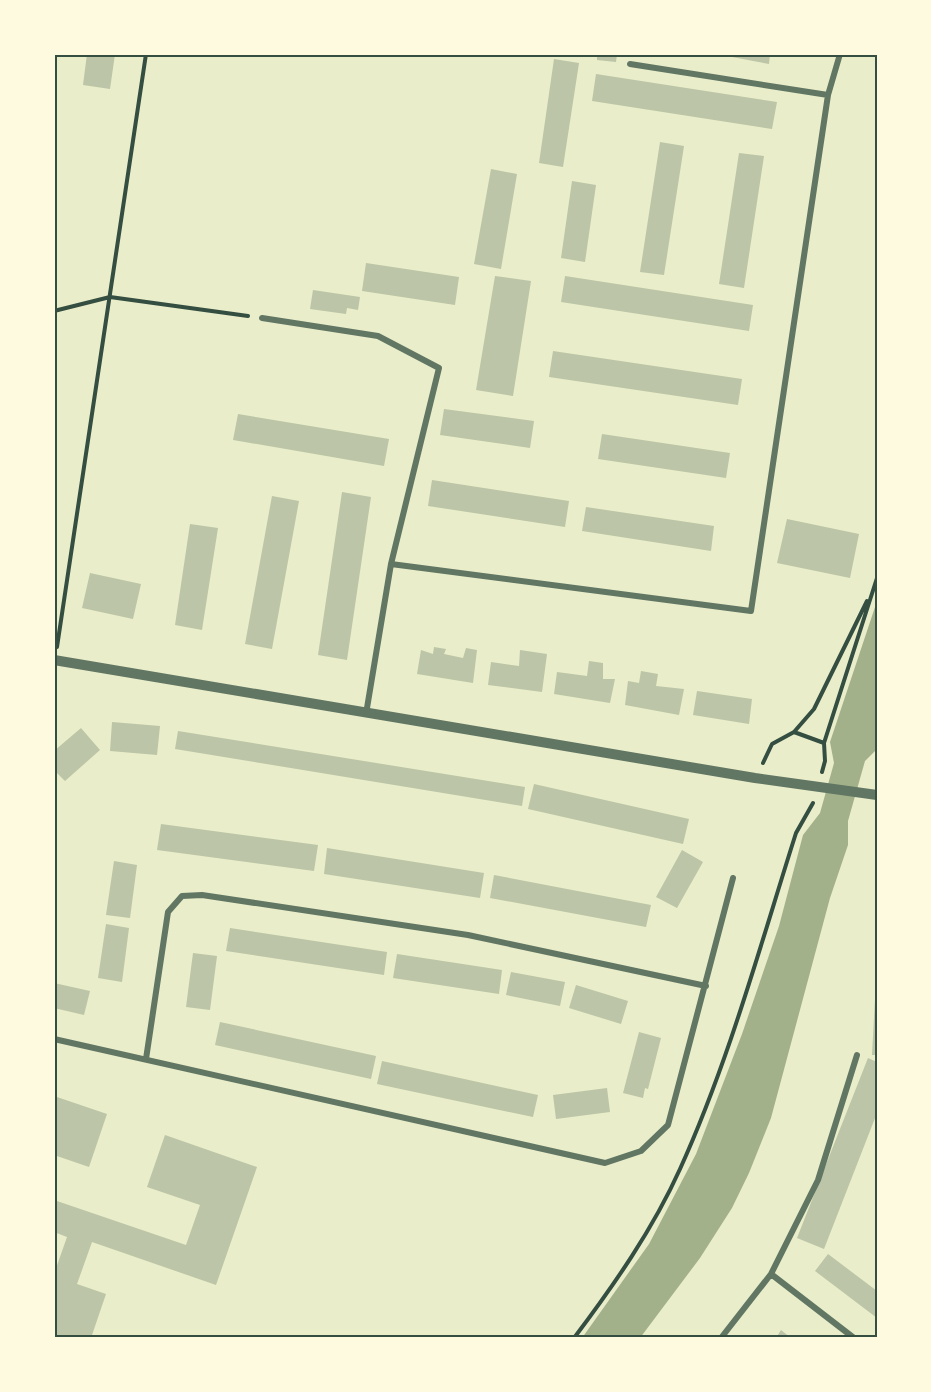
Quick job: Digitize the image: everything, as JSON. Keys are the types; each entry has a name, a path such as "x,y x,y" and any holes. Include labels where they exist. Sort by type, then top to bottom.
{"street":[{"path":"391,564 751,611 828,95 840,54"},
{"path":"630,64 828,95"},
{"path":"262,318 378,336 439,368 391,564 366,714"},
{"path":"55,660 755,778 877,795"},
{"path":"54,1039 605,1162 641,1151 668,1125 733,878"},
{"path":"146,1059 168,912 182,896 202,895 468,935 706,986"},
{"path":"721,1338 771,1274 818,1180 857,1055"},
{"path":"771,1274 854,1338"}],"path":[{"path":"55,660 146,54"},
{"path":"54,311 110,297 262,318"},
{"path":"819,782 825,762 824,743 877,578"},
{"path":"755,778 772,744 794,732 814,709 873,590"},
{"path":"794,732 824,743"},
{"path":"574,1338 639,1247 679,1170 712,1092 796,833 810,812 816,792"}],"shaded area":[{"path":"877,601 877,749 865,761 848,821 848,845 830,898 771,1118 749,1173 732,1208 700,1258 640,1338 582,1338 649,1244 696,1154 742,1034 779,926 803,835 820,813 834,763 830,742"}],"building":[{"path":"87,54 115,54 110,89 83,85"},
{"path":"597,54 617,54 616,62 597,60"},
{"path":"716,54 770,54 769,64"},
{"path":"554,59 579,63 563,167 539,163"},
{"path":"596,74 777,102 772,129 592,101"},
{"path":"660,142 684,146 664,275 640,272"},
{"path":"739,153 764,156 744,288 719,284"},
{"path":"491,169 517,174 501,269 474,264"},
{"path":"572,181 596,185 585,262 561,258"},
{"path":"366,263 459,277 455,305 362,291"},
{"path":"495,276 531,281 513,396 476,390"},
{"path":"565,276 753,305 749,331 561,302"},
{"path":"313,290 360,297 358,310 347,308 346,314 310,309"},
{"path":"553,351 742,379 738,405 549,377"},
{"path":"444,409 534,421 530,448 440,435"},
{"path":"238,414 389,439 384,466 233,440"},
{"path":"602,434 730,453 726,478 598,459"},
{"path":"432,480 569,501 565,527 428,506"},
{"path":"342,492 371,497 347,660 318,655"},
{"path":"272,496 299,501 272,649 245,644"},
{"path":"586,507 714,526 711,551 582,531"},
{"path":"787,519 859,534 850,578 777,563"},
{"path":"190,524 218,528 202,630 175,625"},
{"path":"90,573 141,584 133,619 82,608"},
{"path":"434,647 446,649 444,654 463,658 466,648 477,650 473,683 417,674 421,650 433,654"},
{"path":"520,650 547,654 542,692 488,685 491,662 519,666"},
{"path":"589,661 603,663 603,679 615,679 610,703 554,694 557,672 587,676"},
{"path":"641,671 658,674 656,686 684,689 679,715 625,705 628,681 639,683"},
{"path":"697,691 752,699 749,724 693,715"},
{"path":"112,722 160,726 157,755 110,751"},
{"path":"81,728 100,750 65,781 54,770 54,751"},
{"path":"178,731 525,787 522,806 175,749"},
{"path":"534,784 689,819 683,844 528,809"},
{"path":"161,824 318,845 314,871 157,850"},
{"path":"327,848 484,873 480,898 324,874"},
{"path":"682,850 703,862 677,908 656,897"},
{"path":"114,861 137,865 130,918 106,915"},
{"path":"494,875 651,905 646,927 490,898"},
{"path":"106,924 129,928 122,982 98,978"},
{"path":"230,928 387,952 384,975 226,951"},
{"path":"193,953 217,956 210,1010 186,1007"},
{"path":"397,954 502,970 499,994 393,978"},
{"path":"511,972 565,982 560,1006 506,995"},
{"path":"54,983 90,991 84,1015 54,1008"},
{"path":"576,985 628,1001 621,1024 569,1008"},
{"path":"875,999 877,999 877,1055 872,1055"},
{"path":"220,1022 376,1056 371,1079 215,1045"},
{"path":"639,1032 661,1038 648,1089 645,1088 643,1098 623,1093"},
{"path":"868,1058 877,1062 877,1113 824,1249 797,1238"},
{"path":"382,1061 538,1095 533,1117 377,1084"},
{"path":"607,1088 610,1112 556,1119 553,1095"},
{"path":"54,1096 107,1114 89,1167 54,1155"},
{"path":"165,1135 257,1167 216,1285 92,1242 77,1284 106,1294 91,1338 54,1338 54,1274 67,1237 54,1232 54,1200 186,1245 200,1205 147,1187"},
{"path":"828,1254 877,1291 877,1318 815,1271"},
{"path":"781,1330 791,1338 776,1338"}]}
